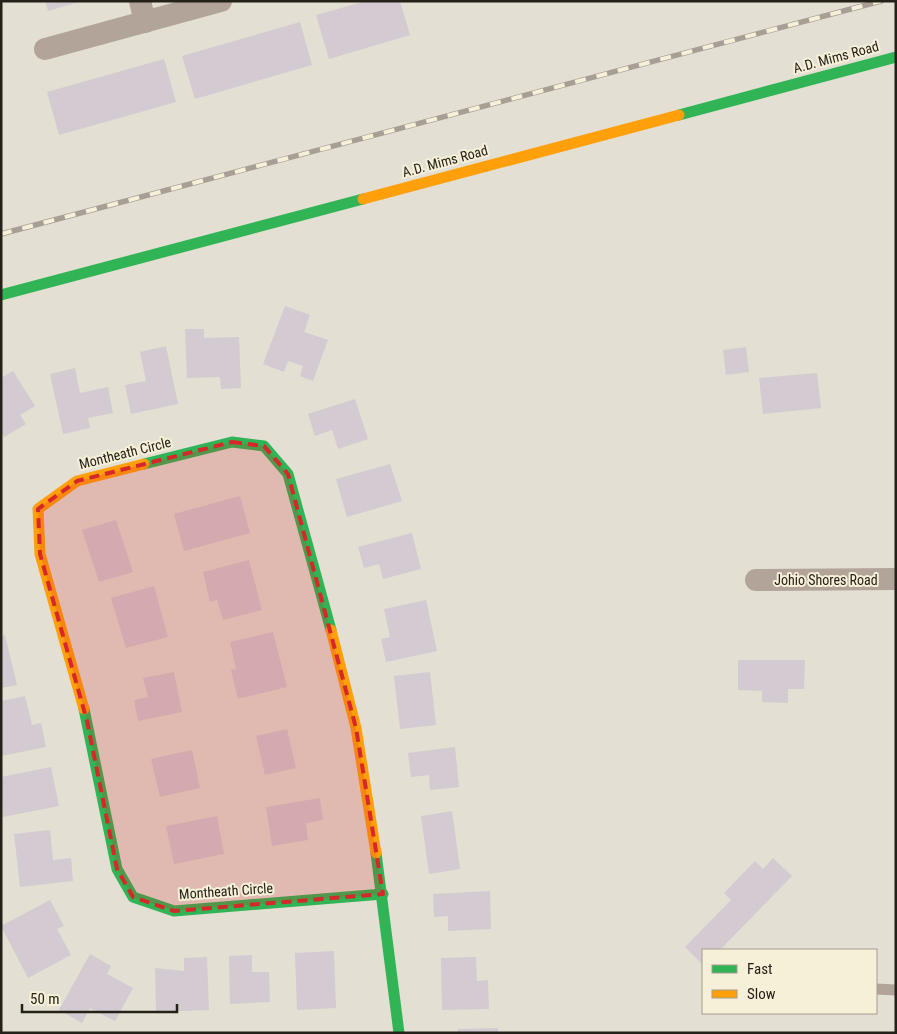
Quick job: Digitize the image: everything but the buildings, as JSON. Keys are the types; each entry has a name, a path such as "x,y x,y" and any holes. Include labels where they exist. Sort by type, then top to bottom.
{"street":[{"path":"45,48 143,11 221,1"},
{"name":"A.D. Mims Road","path":"1,295 896,57"},
{"name":"Montheath Circle","path":"383,894 174,911 133,897 117,869 87,721 40,554 38,509 77,481 232,442 264,446 288,474 317,572 356,728 383,894 399,1033"},
{"name":"Johio Shores Road","path":"756,580 896,580"}],"lane":[{"path":"877,989 896,990"}],"highlighted area":[{"path":"232,442 264,446 288,474 356,728 383,894 174,911 133,897 117,869 87,721 40,554 38,509 77,481"}],"railway":[{"path":"1,234 881,1"}],"traffic: fast":[{"path":"679,115 896,57"},
{"path":"1,295 363,199"},
{"path":"144,464 232,442 264,446 288,474 331,630"},
{"path":"84,709 117,869 133,897 174,911 383,894"},
{"path":"376,853 399,1033"}],"traffic: slow":[{"path":"363,199 679,115"},
{"path":"84,709 40,554 38,509 77,481 144,464"},
{"path":"331,630 356,728 376,853"}]}
